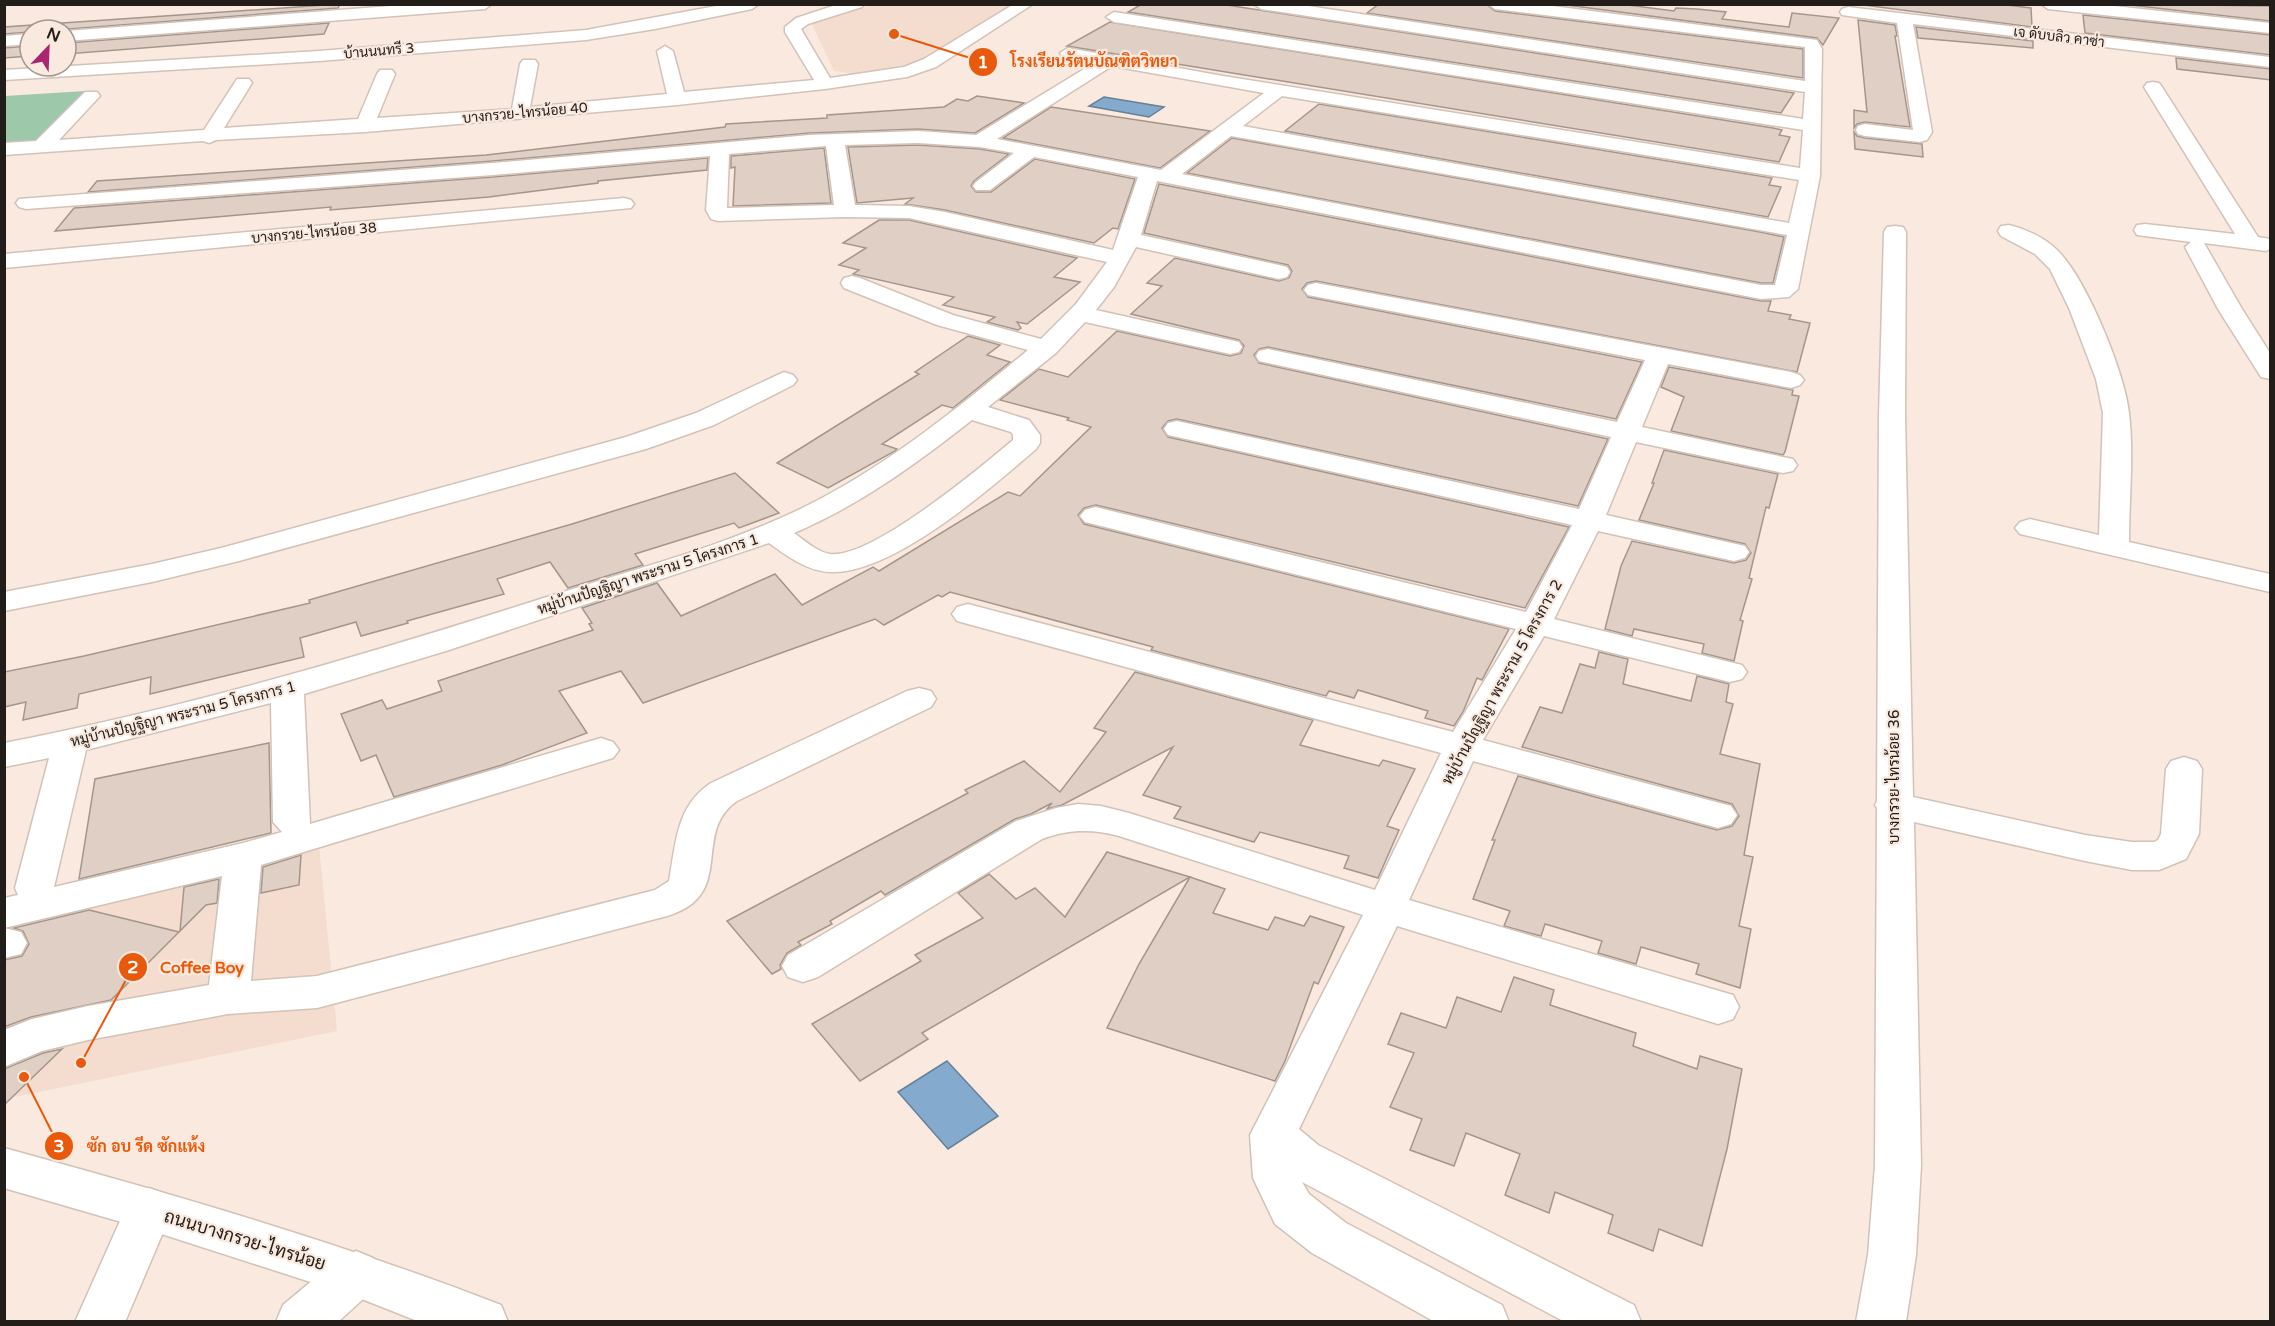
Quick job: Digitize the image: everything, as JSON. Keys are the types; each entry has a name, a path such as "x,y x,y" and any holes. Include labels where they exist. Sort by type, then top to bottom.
{"street":[{"path":"78,35 485,4"},
{"name":"บ้านนนทรี 3","path":"4,75 319,56 586,35 655,24 752,4"},
{"path":"825,84 793,32 793,27 802,21 857,4"},
{"name":"บางกรวย-ไทรน้อย 40","path":"4,149 209,137 520,114 825,84 907,72 930,63 1026,4"},
{"path":"1261,4 1293,16 1335,16 1815,88"},
{"path":"1335,16 1349,4"},
{"path":"26,203 493,169 835,140 918,137 980,141 1030,152 1160,169 1773,293 1786,289 1809,176 1815,88 1814,49 1811,43 1495,4"},
{"path":"2048,4 2271,28"},
{"name":"เจ ดับบลิว คาซ่า","path":"1848,12 2271,62"},
{"path":"1223,81 1293,16"},
{"path":"1114,17 1812,126"},
{"path":"1865,130 1909,136 1920,136 1923,132 1904,19"},
{"path":"665,51 677,100"},
{"path":"1068,53 1223,81 1809,176"},
{"path":"980,141 1110,60"},
{"path":"520,114 529,64"},
{"path":"365,126 386,74"},
{"path":"209,137 243,83"},
{"path":"2153,87 2260,243"},
{"path":"1160,169 1188,160 1225,129 1280,89"},
{"path":"42,146 91,96"},
{"path":"1005,126 1028,131"},
{"path":"1225,129 1799,231"},
{"path":"835,140 845,211"},
{"path":"720,149 716,210 718,214 909,212 1279,272"},
{"path":"982,186 1030,152"},
{"name":"หมู่บ้านปัญฐิญา พระราม 5 โครงการ 1","path":"4,755 70,743 287,689 422,648 773,532 827,506 875,479 969,410 1047,348 1081,314 1125,248 1160,169"},
{"name":"บางกรวย-ไทรน้อย 38","path":"4,261 624,204"},
{"path":"2145,230 2260,243"},
{"path":"2009,231 2044,250 2065,274 2113,389 2116,412 2114,546"},
{"name":"บางกรวย-ไทรน้อย 36","path":"1881,1322 1892,1255 1898,1164 1893,805 1892,315 1895,232"},
{"path":"2196,248 2230,309 2271,372"},
{"path":"852,283 945,320 1047,348"},
{"path":"1316,290 1791,380"},
{"path":"1081,314 1230,347"},
{"name":"หมู่บ้านปัญฐิญา พระราม 5 โครงการ 2","path":"1272,1135 1386,908 1461,748 1535,625 1589,520 1659,355"},
{"path":"1268,356 1783,465"},
{"path":"4,602 152,573 228,555 636,443 705,419 784,380"},
{"path":"773,532 813,558 832,563 854,560 900,538 966,491 1026,443 1027,435 1020,426 969,410"},
{"path":"1177,429 1734,552"},
{"path":"1095,516 1730,672"},
{"path":"2030,528 2271,583"},
{"path":"968,614 1461,748 1718,815"},
{"path":"287,689 292,822"},
{"path":"4,1050 32,1036 88,1023 228,998 317,992 667,902 681,894 688,884 698,825 709,802 724,792 919,699"},
{"path":"34,888 70,743"},
{"path":"5,933 243,856 601,750"},
{"path":"1893,805 2085,848 2132,856 2159,856 2173,849 2180,834 2184,769"},
{"path":"804,966 1029,830 1057,818 1101,818 1386,908 1718,1007"},
{"path":"228,998 243,856"},
{"path":"1272,1135 1276,1178 1292,1209 1329,1238 1484,1322"},
{"path":"1272,1135 1302,1159 1616,1322"},
{"name":"ถนนบางกรวย-ไทรน้อย","path":"4,1168 149,1209 356,1274 483,1322"},
{"path":"100,1322 149,1209"},
{"path":"301,1322 356,1274"}],"shaded area":[{"path":"873,5 1019,5 953,45 906,66 858,74 834,71 811,22"},
{"path":"319,845 337,1031 5,1099 4,919"}],"green space":[{"path":"85,91 37,143 5,146 5,96"}],"water":[{"path":"1104,97 1164,107 1149,117 1089,106"},
{"path":"947,1061 998,1116 948,1149 898,1092"}],"building":[{"path":"340,4 338,8 78,28 78,22"},
{"path":"1142,4 1220,4 1794,93 1781,113 1128,12"},
{"path":"1379,4 1486,4 1495,11 1803,49 1803,78 1367,13"},
{"path":"1559,4 1620,4 1674,11 1676,8 1697,9 1726,12 1722,19 1789,27 1792,13 1839,18 1823,45 1817,38"},
{"path":"1856,4 1999,4 2031,8 2032,27"},
{"path":"2121,4 2271,6 2271,21 2270,21"},
{"path":"2083,15 2271,35 2271,55 2085,33"},
{"path":"1858,20 1895,25 1910,127 1865,122 1857,124 1854,128 1854,110 1867,112"},
{"path":"1110,22 1773,128 1782,130 1779,135 1790,137 1779,162 1067,46"},
{"path":"329,23 324,34 78,53 78,42"},
{"path":"18,26 18,33 4,34 4,27"},
{"path":"1916,27 2033,41 2033,48 1918,38"},
{"path":"18,47 18,57 4,58 4,48"},
{"path":"2176,58 2271,69 2271,80 2177,69"},
{"path":"977,96 1024,103 975,133 918,129 810,133 493,161 88,192 97,181 486,155 725,127 726,124 827,118 827,115 944,107 957,99 968,101"},
{"path":"1319,104 1772,178 1769,185 1781,187 1768,217 1285,131"},
{"path":"1051,107 1210,131 1160,168 1003,138"},
{"path":"1854,132 1857,136 1865,138 1922,144 1923,157 1855,149"},
{"path":"1232,138 1784,237 1773,283 1761,283 1187,173"},
{"path":"918,145 980,149 1009,154 974,181 971,186 976,192 991,192 1035,159 1135,179 1118,229 1113,228 1094,243 945,210 905,204 913,198 857,203 848,147"},
{"path":"824,148 831,203 733,206 735,167 731,168 731,156"},
{"path":"708,158 707,170 598,181 598,183 489,197 330,210 331,207 55,231 74,208 493,177"},
{"path":"1159,184 1761,301 1771,301 1768,311 1791,315 1789,319 1810,323 1797,372 1316,281 1307,283 1302,289 1308,297 1642,362 1616,419 1268,347 1259,349 1254,355 1259,363 1608,439 1578,506 1177,419 1168,421 1162,428 1168,437 1569,527 1525,608 1096,505 1084,508 1078,515 1084,524 1509,629 1482,680 1477,678 1463,712 1454,726 1425,718 1428,711 1358,690 1354,698 1329,691 1326,696 1151,650 1153,647 950,592 942,597 938,595 884,625 875,619 643,703 621,671 559,691 587,733 502,765 394,797 376,755 361,761 341,714 382,700 387,709 442,691 438,681 593,630 589,624 592,623 582,608 657,583 681,616 775,574 802,605 873,567 879,571 1008,492 1020,496 1091,427 1067,420 1069,418 1000,400 1039,369 1068,377 1117,331 1230,356 1241,353 1244,346 1239,340 1131,314 1162,286 1147,283 1175,258 1279,281 1289,278 1292,271 1288,265 1144,233"},
{"path":"879,220 909,220 1077,258 1054,277 1080,282 1027,324 1017,322 1021,328 1018,330 987,322 995,317 943,305 954,297 853,274 859,270 839,265 866,248 843,243"},
{"path":"968,336 1000,345 987,355 1010,362 953,408 942,405 882,444 897,449 895,451 828,488 777,463 919,374 915,372"},
{"path":"1669,367 1793,390 1792,395 1799,396 1783,455 1671,431 1684,397 1661,387"},
{"path":"1664,450 1778,474 1769,508 1766,507 1749,578 1752,579 1740,620 1743,621 1734,661 1702,653 1704,644 1634,629 1632,636 1605,629 1621,566 1632,541 1734,563 1746,560 1751,553 1745,544 1639,520"},
{"path":"735,473 779,513 739,528 734,523 635,554 643,565 568,588 550,562 497,579 504,594 361,636 356,622 300,638 304,657 150,694 151,677 79,694 77,708 23,720 26,702 4,707 4,672 84,656 310,603 309,600 572,524"},
{"path":"1599,652 1628,659 1623,684 1691,701 1697,676 1729,684 1726,702 1733,704 1720,754 1760,764 1744,855 1753,857 1739,926 1751,929 1740,988 1696,974 1699,964 1641,947 1636,964 1598,953 1602,941 1545,924 1541,936 1504,926 1510,911 1473,899 1495,840 1492,840 1518,776 1717,830 1732,826 1739,816 1732,804 1522,747 1540,707 1562,713 1580,664 1595,668"},
{"path":"1135,672 1313,720 1300,745 1379,766 1383,760 1415,769 1387,826 1399,830 1378,878 1344,868 1349,856 1260,832 1254,842 1174,818 1181,807 1143,795 1173,747 1062,805 1047,809 1052,803 1015,819 885,895 881,891 830,921 832,924 798,942 801,945 787,953 780,965 781,969 772,974 727,921 968,793 965,790 1024,761 1060,792 1106,732 1094,728"},
{"path":"269,743 271,833 79,879 95,779"},
{"path":"1107,852 1190,877 922,1033 928,1039 860,1081 812,1024 921,961 915,955 983,918 958,893 989,874 1016,899 1035,888 1065,917"},
{"path":"301,855 299,885 261,893 263,867"},
{"path":"1190,877 1225,889 1213,913 1268,930 1275,917 1304,926 1310,916 1344,927 1318,984 1314,982 1285,1061 1275,1081 1107,1028 1139,964"},
{"path":"219,879 217,903 206,905 180,931 184,887"},
{"path":"89,910 179,932 111,1000 31,1017 4,1027 4,960 22,956 29,944 23,931 14,928"},
{"path":"1514,977 1554,990 1550,1005 1636,1033 1633,1046 1697,1069 1700,1056 1742,1069 1727,1149 1702,1246 1659,1229 1653,1251 1608,1233 1613,1215 1555,1192 1549,1213 1505,1195 1520,1154 1466,1133 1454,1166 1410,1150 1422,1119 1390,1107 1414,1053 1388,1044 1401,1013 1446,1028 1457,997 1501,1012"},
{"path":"62,1049 4,1105 4,1069 43,1053"}],"place":[{"name":"โรงเรียนรัตนบัณฑิตวิทยา","path":"894,34"},
{"name":"Coffee Boy","path":"81,1063"},
{"name":"ซัก อบ รีด ซักแห้ง","path":"24,1077"}]}
